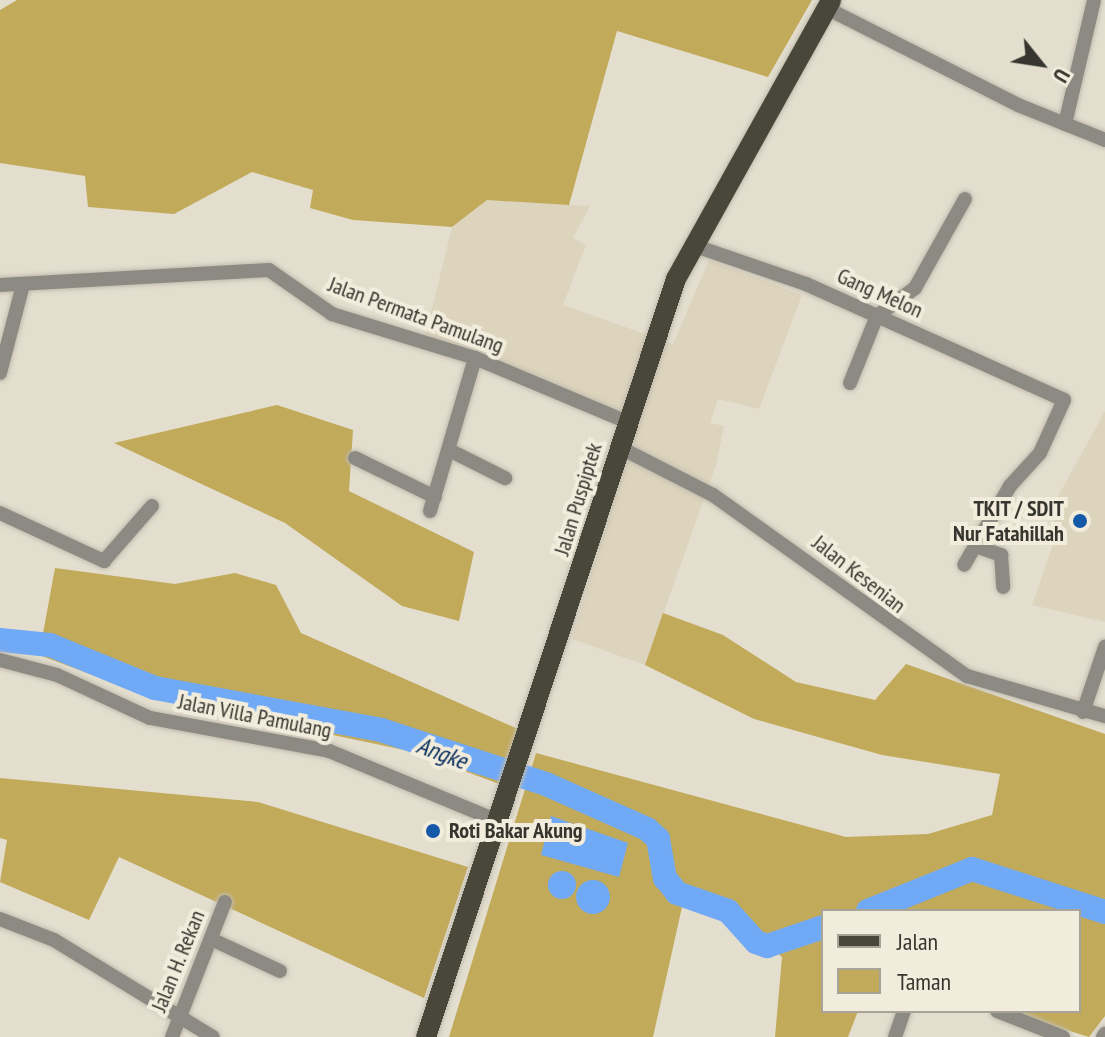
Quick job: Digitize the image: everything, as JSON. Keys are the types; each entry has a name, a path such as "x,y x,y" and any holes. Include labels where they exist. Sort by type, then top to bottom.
{"main road":[{"name":"Jalan Puspiptek","path":"426,1037 524,755 627,422 692,245 829,4"}],"street":[{"path":"1065,124 1094,0"},
{"path":"829,4 1065,124 1105,140"},
{"path":"850,383 877,316 915,288 965,199"},
{"name":"Gang Melon","path":"692,245 877,316 1047,391 1063,405 975,546"},
{"name":"Jalan Permata Pamulang","path":"0,285 269,270 332,314 475,358 627,422"},
{"path":"0,373 23,285"},
{"path":"355,458 433,504 475,358"},
{"name":"Jalan Kesenian","path":"619,447 713,495 967,676 1105,716"},
{"path":"449,450 505,478"},
{"path":"0,513 104,561 152,506"},
{"path":"964,565 975,546 1001,555 1003,587"},
{"path":"1083,712 1104,651"},
{"name":"Jalan Villa Pamulang","path":"0,660 57,675 150,718 353,759 503,816"},
{"name":"Jalan H. Rekan","path":"172,1037 176,1019 225,902"},
{"path":"1,920 80,955 156,999 176,1019 213,1037"},
{"path":"211,939 280,971"},
{"path":"895,1037 903,1013"},
{"path":"1002,1013 1063,1037"}],"shaded area":[{"path":"487,200 590,206 573,238 586,245 563,305 673,344 709,260 802,295 759,409 718,399 710,423 724,426 716,465 645,665 572,639 634,437 618,409 424,341 452,227"},
{"name":"TKIT / SDIT Nur Fatahillah","path":"1105,411 1105,622 1032,605 1058,530 1050,511"}],"green space":[{"path":"17,0 812,0 768,77 617,31 569,205 487,200 452,227 353,220 310,208 313,190 252,172 174,214 88,207 85,176 0,163 0,10"},
{"path":"277,405 353,430 349,491 474,552 459,621 402,606 285,523 114,443"},
{"path":"55,568 175,584 235,573 276,585 301,633 518,729 499,784 414,752 152,697 39,655"},
{"path":"663,613 723,635 796,682 875,700 906,664 1105,734 1105,1016 1089,1037 1012,1013 1081,1013 1081,909 821,909 821,1013 857,1013 848,1037 775,1037 782,957 720,907 684,898 653,1037 449,1037 536,753 846,837 928,834 992,815 1000,774 882,755 754,719 645,665"},
{"path":"0,778 258,802 468,867 424,998 119,857 89,920 0,882 7,840 0,838"}],"water":[{"path":"551,816 628,843 619,877 541,855"},
{"path":"562,871 572,875 576,885 572,895 562,899 552,895 548,885 552,875"},
{"path":"593,880 605,885 610,897 605,909 593,914 581,909 576,897 581,885"}],"waterway":[{"name":"Angke","path":"0,640 50,645 155,688 381,730 546,784 647,829 658,839 665,878 677,893 728,911 756,942 767,946 821,928"},
{"name":"Angke","path":"873,909 972,869 1105,912"}],"place":[{"name":"TKIT / SDIT Nur Fatahillah","path":"1080,521"},
{"name":"Roti Bakar Akung","path":"433,831"}]}
